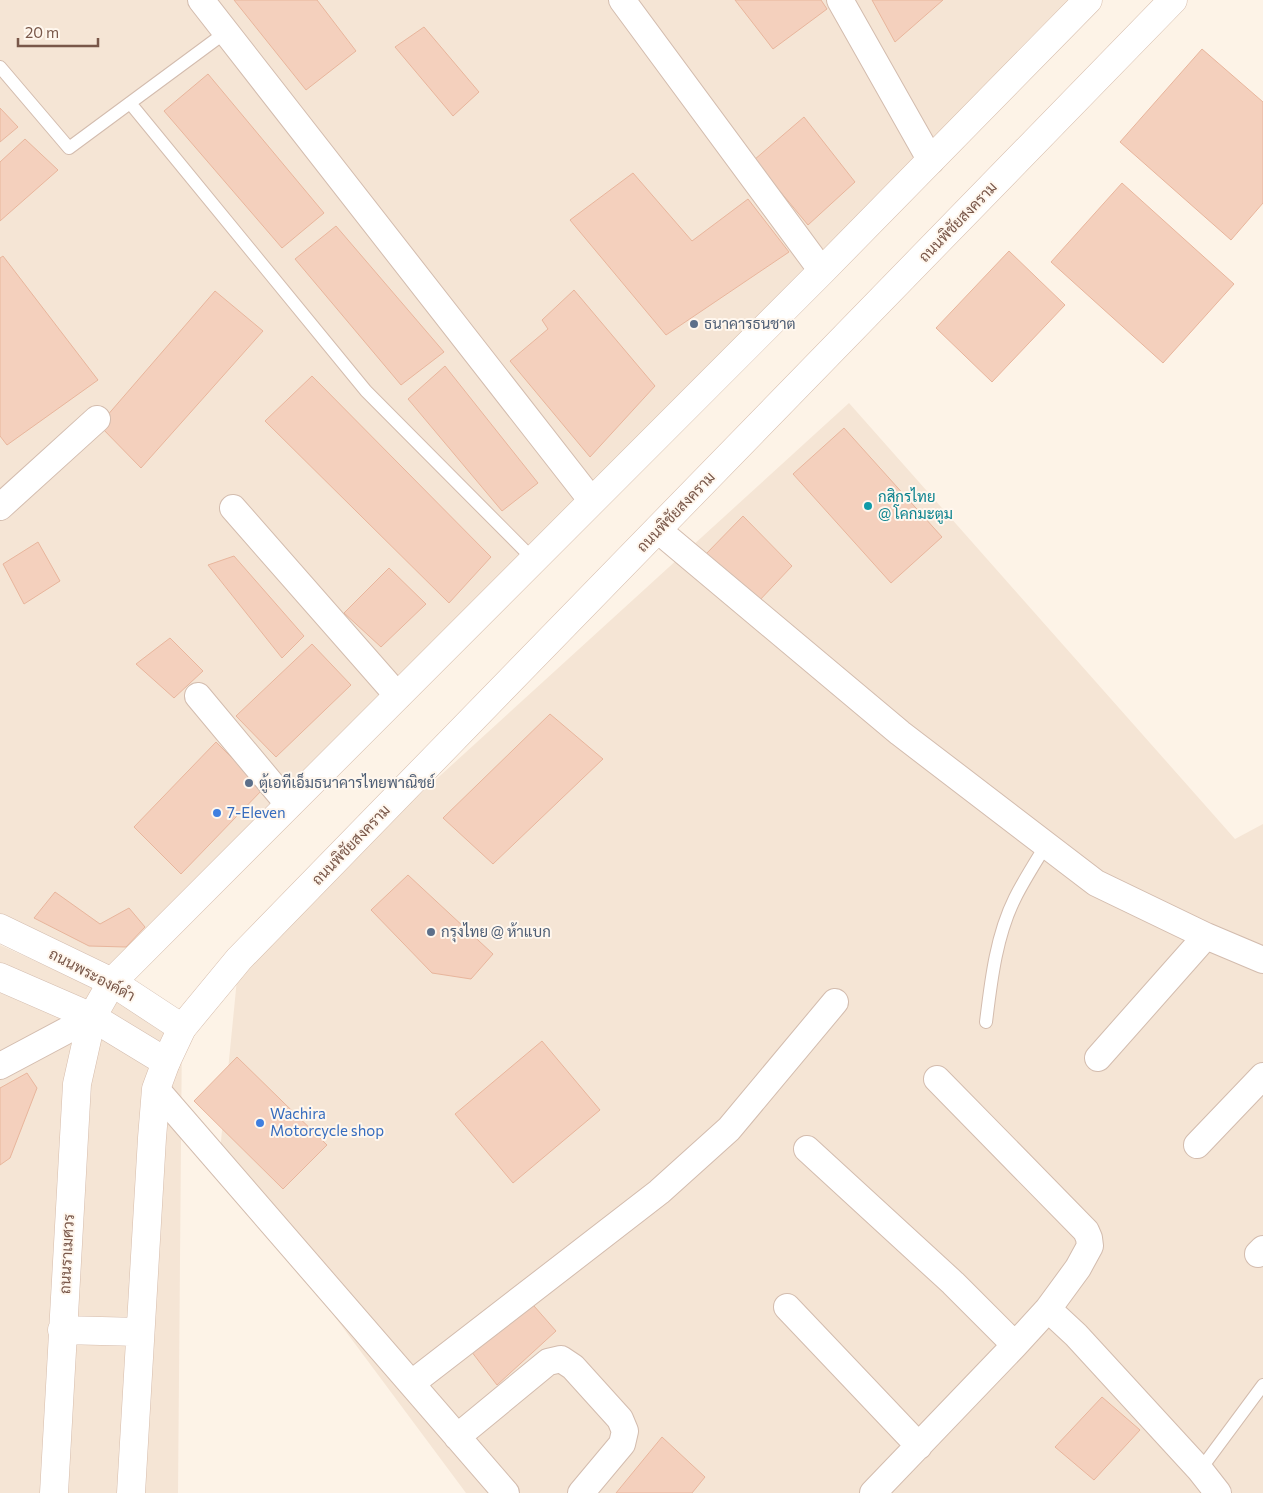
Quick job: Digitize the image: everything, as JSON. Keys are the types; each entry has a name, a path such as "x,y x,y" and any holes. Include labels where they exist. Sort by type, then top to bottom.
{"main road":[{"path":"112,982 822,272 1088,0"},
{"name":"ถนนพิชัยสงคราม","path":"166,1062 182,1028 240,959 1173,0"},
{"name":"ถนนพระองค์ดำ","path":"0,928 112,982 182,1028"},
{"path":"0,977 92,1017 166,1062 156,1089 152,1138 131,1493"},
{"name":"ถนนราเมศวร","path":"54,1493 77,1084 92,1017 112,982"},
{"path":"62,1330 140,1332"}],"street":[{"path":"201,0 592,501"},
{"path":"622,0 822,272"},
{"path":"840,0 931,161"},
{"path":"0,507 97,419"},
{"path":"233,508 398,696"},
{"path":"658,530 900,733 1096,884 1206,936 1263,960"},
{"path":"198,696 289,805"},
{"path":"1098,1058 1206,936"},
{"path":"412,1383 659,1192 729,1129 835,1002"},
{"path":"0,1066 92,1017"},
{"path":"1197,1145 1263,1076"},
{"path":"873,1493 1015,1346 1048,1309 1078,1268 1090,1246 1086,1231 937,1079"},
{"path":"156,1089 506,1493"},
{"path":"807,1149 953,1284 1015,1346"},
{"path":"787,1307 919,1446"},
{"path":"1048,1309 1076,1335 1200,1470 1218,1493"},
{"path":"457,1437 548,1362 560,1359 573,1367 620,1419 625,1431 622,1444 581,1493"}],"lane":[{"path":"0,67 69,148 226,32"},
{"path":"130,102 366,391 534,560"},
{"path":"986,1022 994,967 1007,918 1014,899 1046,845"},
{"path":"1200,1470 1263,1385"}],"shaded area":[{"path":"0,0 1087,0 112,982 0,925"},
{"path":"849,403 1235,839 1263,824 1263,1493 466,1493 219,1161 239,959"},
{"path":"0,945 182,1028 178,1493 0,1493"}],"building":[{"path":"234,0 317,0 356,51 306,90"},
{"path":"735,0 821,0 827,9 773,49"},
{"path":"872,0 943,0 895,42"},
{"path":"424,27 479,92 453,116 395,47"},
{"path":"1202,49 1263,102 1263,203 1231,240 1120,142"},
{"path":"208,74 324,213 282,248 164,111"},
{"path":"0,108 18,127 0,142"},
{"path":"804,117 855,182 808,225 754,160"},
{"path":"25,139 58,170 0,221 0,162"},
{"path":"633,173 692,241 748,199 789,252 666,335 570,220"},
{"path":"1122,183 1234,284 1163,363 1051,262"},
{"path":"336,226 444,352 401,385 295,259"},
{"path":"1009,251 1065,305 992,382 936,328"},
{"path":"3,256 98,380 7,445 0,436 0,258"},
{"path":"574,290 655,386 590,457 510,361 548,329 542,320"},
{"path":"215,291 263,331 141,468 99,425"},
{"path":"445,366 538,483 502,511 408,399"},
{"path":"312,376 491,557 449,603 265,421"},
{"name":"กสิกรไทย @ โคกมะตูม","path":"844,428 942,537 891,583 793,474"},
{"path":"743,516 792,566 758,602 705,555"},
{"path":"38,542 60,581 24,604 3,564"},
{"path":"234,556 304,636 282,658 208,565"},
{"path":"389,568 426,604 381,647 344,613"},
{"path":"170,638 203,671 174,698 136,664"},
{"path":"312,644 351,685 276,757 236,716"},
{"path":"550,714 603,759 493,864 443,818"},
{"path":"216,742 263,789 181,874 134,827"},
{"name":"กรุงไทย @ ห้าแบก","path":"408,875 493,954 471,979 432,973 371,910"},
{"path":"55,892 100,924 129,908 145,927 126,947 89,946 34,918"},
{"path":"542,1041 600,1110 513,1183 455,1114"},
{"name":"Wachira Motorcycle shop","path":"237,1057 327,1145 283,1189 194,1101"},
{"path":"27,1073 37,1088 10,1158 0,1165 0,1088"},
{"path":"527,1298 556,1331 497,1385 468,1347"},
{"path":"1102,1397 1140,1430 1094,1480 1055,1447"},
{"path":"662,1437 705,1477 692,1493 616,1493"}],"place":[{"name":"ธนาคารธนชาต","path":"694,324"},
{"name":"กสิกรไทย @ โคกมะตูม","path":"868,506"},
{"name":"ตู้เอทีเอ็มธนาคารไทยพาณิชย์","path":"249,783"},
{"name":"7-Eleven","path":"217,813"},
{"name":"กรุงไทย @ ห้าแบก","path":"431,932"},
{"name":"Wachira Motorcycle shop","path":"260,1123"}]}
